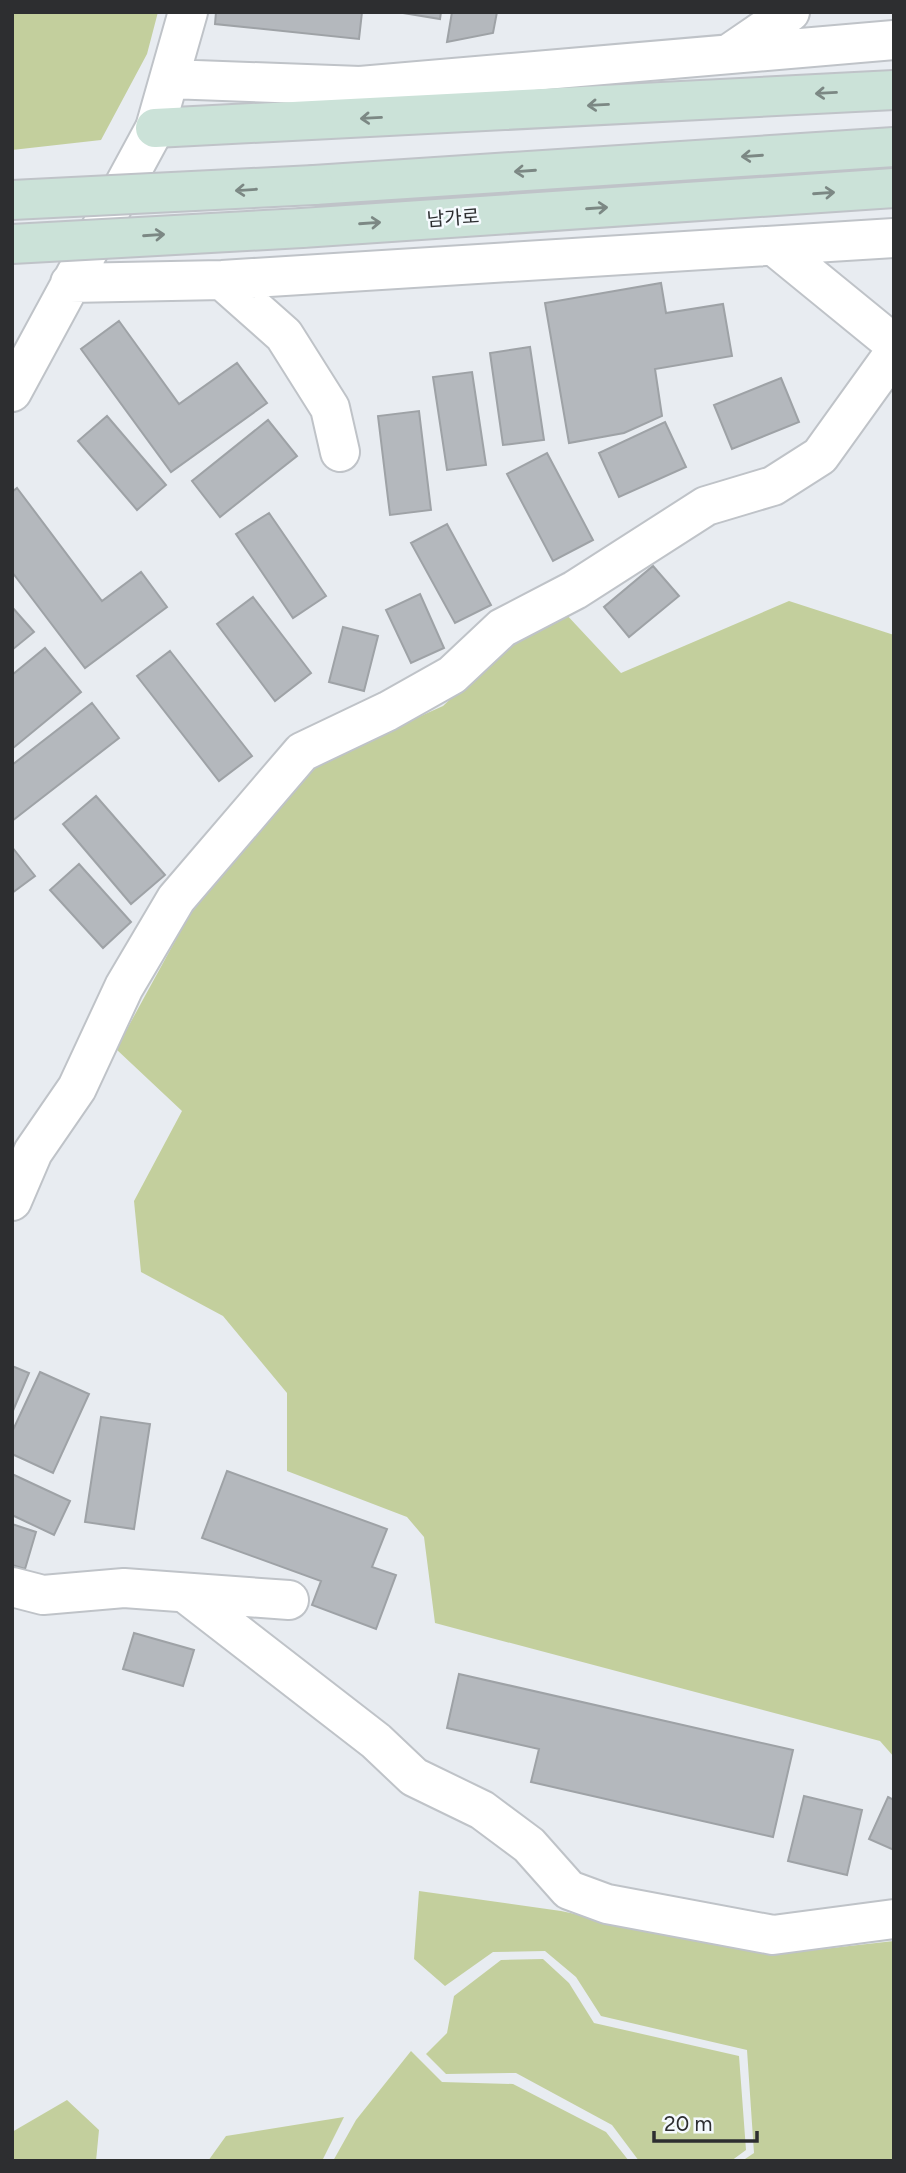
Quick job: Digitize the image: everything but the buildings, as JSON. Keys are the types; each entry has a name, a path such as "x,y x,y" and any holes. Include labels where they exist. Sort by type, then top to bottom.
{"main road":[{"path":"155,128 894,90"},
{"path":"12,200 314,185 894,147"},
{"name":"남가로","path":"12,244 302,228 894,188"}],"street":[{"path":"12,392 155,128 188,12"},
{"path":"729,54 790,12"},
{"path":"169,79 360,86 894,40"},
{"path":"70,283 222,280 894,238"},
{"path":"774,246 894,344"},
{"path":"222,280 284,335 330,408 341,452"},
{"path":"12,1201 33,1152 78,1088 124,987 176,899 302,752 388,711 452,675 502,628 575,590 706,506 773,486 820,456 894,353"},
{"path":"12,1587 43,1595 124,1588 289,1600"},
{"path":"185,1593 376,1741 414,1777 482,1810 529,1845 569,1890 607,1904 773,1935 894,1919"}],"green space":[{"path":"12,12 158,12 147,54 101,140 12,150"},
{"path":"789,601 894,635 894,1757 880,1741 435,1623 424,1537 407,1517 287,1471 287,1393 223,1316 141,1272 134,1201 182,1111 116,1049 192,910 316,763 443,706 497,655 564,612 621,673"},
{"path":"419,1891 561,1911 769,1955 894,1941 894,2161 742,2161 754,2153 747,2050 601,2016 576,1977 545,1951 493,1952 445,1986 414,1959"},
{"path":"543,1959 569,1983 594,2023 739,2056 746,2150 731,2161 639,2161 612,2125 516,2073 446,2074 426,2054 447,2033 454,1996 501,1960"},
{"path":"411,2051 442,2082 513,2084 606,2132 629,2161 333,2161 356,2120"},
{"path":"67,2100 99,2130 96,2161 12,2161 12,2132"},
{"path":"344,2117 322,2161 208,2161 226,2136"}]}
